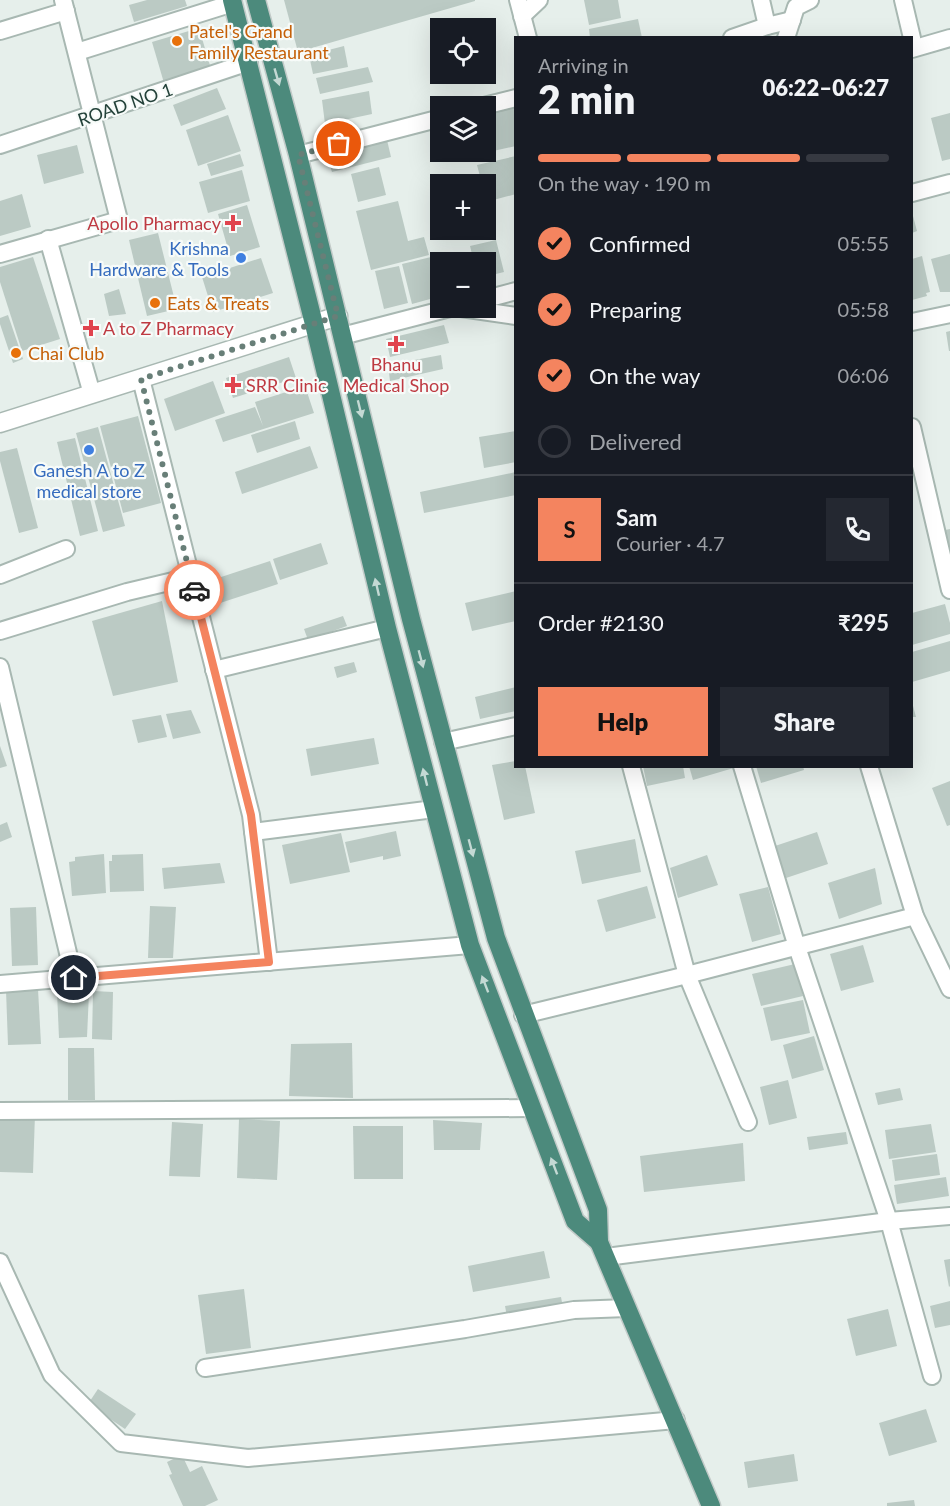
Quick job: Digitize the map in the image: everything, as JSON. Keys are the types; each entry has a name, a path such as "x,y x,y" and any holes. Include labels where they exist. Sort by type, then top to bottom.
{"highway":[{"path":"256,0 298,155 411,619 496,938 598,1210 603,1250 711,1506"},
{"path":"233,1 387,627 470,945 575,1221 603,1250"}],"street":[{"path":"527,36 520,8 539,0"},
{"path":"761,0 767,26"},
{"path":"787,36 796,7 810,0"},
{"path":"903,0 911,36"},
{"path":"76,52 233,1"},
{"path":"0,31 64,6 119,220 0,254"},
{"path":"738,36 792,20"},
{"path":"913,43 950,38"},
{"name":"ROAD NO 1","path":"0,145 249,62"},
{"path":"496,103 514,98"},
{"path":"298,155 430,121"},
{"path":"913,193 950,183"},
{"path":"48,239 92,394"},
{"path":"496,296 514,292"},
{"path":"342,336 430,313"},
{"path":"496,313 514,316"},
{"path":"913,322 950,314"},
{"path":"0,423 338,316"},
{"path":"141,379 251,815 269,962"},
{"path":"913,431 950,589"},
{"path":"0,575 66,549"},
{"path":"0,631 127,592 190,577"},
{"path":"214,670 387,627"},
{"path":"0,667 5,705 74,978"},
{"path":"443,742 514,726"},
{"path":"632,768 687,975 748,1122"},
{"path":"743,768 797,947 889,1221 932,1376"},
{"path":"870,768 915,916 950,989"},
{"path":"253,832 434,809"},
{"path":"523,1015 915,916"},
{"path":"0,984 470,945"},
{"path":"0,1111 532,1108"},
{"path":"603,1250 950,1216"},
{"path":"0,1262 52,1375 121,1443 248,1458 676,1420"},
{"path":"206,1368 574,1310 627,1308"}],"building":[{"path":"147,0 185,0 187,6 134,22 129,5"},
{"path":"284,0 475,0 475,1 298,52"},
{"path":"584,0 618,0 621,18 589,25"},
{"path":"638,19 642,36 590,36 589,29"},
{"path":"199,28 211,69 164,83 152,42"},
{"path":"344,46 348,67 313,74 309,55"},
{"path":"368,67 373,82 320,94 316,78"},
{"path":"217,88 226,109 181,126 173,105"},
{"path":"369,91 372,114 325,124 322,100"},
{"path":"514,105 514,146 496,150 496,110"},
{"path":"950,113 950,159 942,161 931,118"},
{"path":"228,115 241,151 198,166 186,130"},
{"path":"387,140 391,157 332,172 326,154"},
{"path":"77,145 84,173 44,184 37,155"},
{"path":"240,154 244,166 211,176 207,164"},
{"path":"514,156 514,195 496,199 496,174 479,174 477,165"},
{"path":"379,167 386,195 358,202 351,174"},
{"path":"242,170 250,201 208,213 199,182"},
{"path":"22,194 31,227 0,236 0,201"},
{"path":"398,201 408,241 424,237 429,255 371,270 356,211"},
{"path":"247,205 260,247 230,256 218,214"},
{"path":"913,216 917,231 913,233"},
{"path":"158,233 177,309 147,316 129,240"},
{"path":"496,240 504,272 496,274 496,252 472,252 470,246"},
{"path":"950,254 950,292 940,292 931,259"},
{"path":"922,256 930,292 926,293 927,296 913,300 913,259"},
{"path":"33,257 60,339 22,351 0,282 0,267"},
{"path":"430,257 430,299 412,304 402,264"},
{"path":"261,258 273,293 213,312 202,277"},
{"path":"399,266 408,303 384,309 375,271"},
{"path":"119,289 126,314 109,316 104,294"},
{"path":"8,315 23,359 13,363 0,324 0,318"},
{"path":"444,325 449,343 390,357 386,339"},
{"path":"950,331 950,351 949,351 946,332"},
{"path":"441,355 443,369 390,381 388,365"},
{"path":"289,357 296,378 233,398 226,378"},
{"path":"213,381 225,413 175,431 164,399"},
{"path":"305,386 314,413 223,442 215,420 255,407 263,426 255,402"},
{"path":"138,416 161,503 123,513 100,426"},
{"path":"295,421 300,439 257,453 251,435"},
{"path":"98,427 125,526 103,532 76,433"},
{"path":"514,431 514,462 484,468 479,437"},
{"path":"75,438 98,531 80,536 57,442"},
{"path":"310,446 318,468 242,494 235,472"},
{"path":"17,448 38,528 19,533 0,461 0,452"},
{"path":"514,472 514,495 424,513 420,492"},
{"path":"950,529 950,546 949,546 945,530"},
{"path":"321,543 328,564 280,580 273,559"},
{"path":"270,561 278,584 214,605 206,582"},
{"path":"514,591 514,621 472,631 465,603"},
{"path":"162,601 178,682 113,696 92,621"},
{"path":"945,604 950,623 950,634 913,645 913,613"},
{"path":"343,616 347,626 308,640 304,629"},
{"path":"950,641 950,671 913,682 913,652"},
{"path":"354,662 357,672 337,678 334,667"},
{"path":"514,687 514,711 480,719 475,697"},
{"path":"191,710 201,733 173,739 166,714"},
{"path":"161,715 167,737 138,743 132,720"},
{"path":"374,738 379,764 311,776 306,749"},
{"path":"0,746 7,766 0,768"},
{"path":"514,761 514,768 525,768 535,813 504,820 492,765"},
{"path":"643,768 683,768 685,778 647,786"},
{"path":"690,768 734,768 693,780"},
{"path":"757,768 804,768 804,770 761,783"},
{"path":"950,781 950,825 947,826 932,788"},
{"path":"7,822 12,837 0,842 0,825"},
{"path":"396,831 401,856 383,860 383,856 350,863 345,842"},
{"path":"817,832 828,864 786,878 775,846"},
{"path":"341,833 350,872 290,884 282,845"},
{"path":"635,839 641,872 582,884 575,851"},
{"path":"104,854 106,893 72,896 69,862 75,861 75,857"},
{"path":"143,854 144,891 110,892 109,861 112,861 112,855"},
{"path":"707,855 718,885 678,898 670,868"},
{"path":"220,863 225,883 164,889 162,868"},
{"path":"875,868 882,904 839,919 828,883"},
{"path":"647,886 656,918 606,932 597,900"},
{"path":"768,887 781,934 752,942 739,894"},
{"path":"150,906 176,907 173,958 148,958"},
{"path":"36,907 38,965 12,966 10,908"},
{"path":"863,945 874,982 841,991 830,954"},
{"path":"795,964 803,996 761,1006 752,974"},
{"path":"38,989 41,1044 8,1045 6,990"},
{"path":"93,991 113,992 112,1040 92,1039"},
{"path":"57,992 89,993 87,1037 59,1038"},
{"path":"803,1000 810,1033 771,1041 763,1008"},
{"path":"814,1036 824,1070 792,1079 783,1045"},
{"path":"352,1043 353,1098 289,1096 291,1044"},
{"path":"68,1048 94,1048 95,1100 68,1100"},
{"path":"788,1080 797,1118 769,1125 760,1087"},
{"path":"900,1088 903,1100 878,1105 875,1093"},
{"path":"0,1113 35,1114 33,1173 0,1172"},
{"path":"239,1119 280,1121 277,1180 237,1178"},
{"path":"433,1120 482,1123 480,1150 434,1150"},
{"path":"172,1122 203,1124 200,1177 169,1176"},
{"path":"931,1124 936,1152 889,1159 885,1130"},
{"path":"353,1126 403,1126 403,1179 354,1179"},
{"path":"846,1132 848,1144 809,1150 807,1137"},
{"path":"743,1143 745,1181 644,1192 640,1156"},
{"path":"937,1154 940,1175 895,1181 892,1160"},
{"path":"946,1177 949,1196 897,1204 894,1185"},
{"path":"544,1251 550,1278 473,1292 468,1266"},
{"path":"950,1259 950,1286 949,1287 944,1260"},
{"path":"244,1289 251,1348 206,1354 198,1295"},
{"path":"561,1297 563,1308 507,1317 505,1306"},
{"path":"950,1301 950,1325 935,1328 930,1306"},
{"path":"888,1309 897,1346 856,1356 847,1319"},
{"path":"98,1389 136,1414 125,1429 88,1404"},
{"path":"926,1409 937,1442 889,1456 879,1423"},
{"path":"794,1454 798,1481 748,1488 744,1462"},
{"path":"182,1455 190,1472 202,1466 218,1500 205,1506 183,1506 169,1475 172,1474 167,1462"},
{"path":"914,1500 915,1506 887,1506 887,1503"}],"way so far":[{"path":"194,590 141,379 338,316 298,155 339,144"}],"place":[{"name":"Patel's Grand Family Restaurant","path":"177,41"},
{"name":"Apollo Pharmacy","path":"233,223"},
{"name":"Krishna Hardware & Tools","path":"241,258"},
{"name":"Eats & Treats","path":"155,303"},
{"name":"A to Z Pharmacy","path":"91,328"},
{"name":"Bhanu Medical Shop","path":"396,344"},
{"name":"Chai Club","path":"16,353"},
{"name":"SRR Clinic","path":"233,385"},
{"name":"Ganesh A to Z medical store","path":"89,450"}],"route":[{"path":"74,978 269,962 251,815 194,590"}]}
